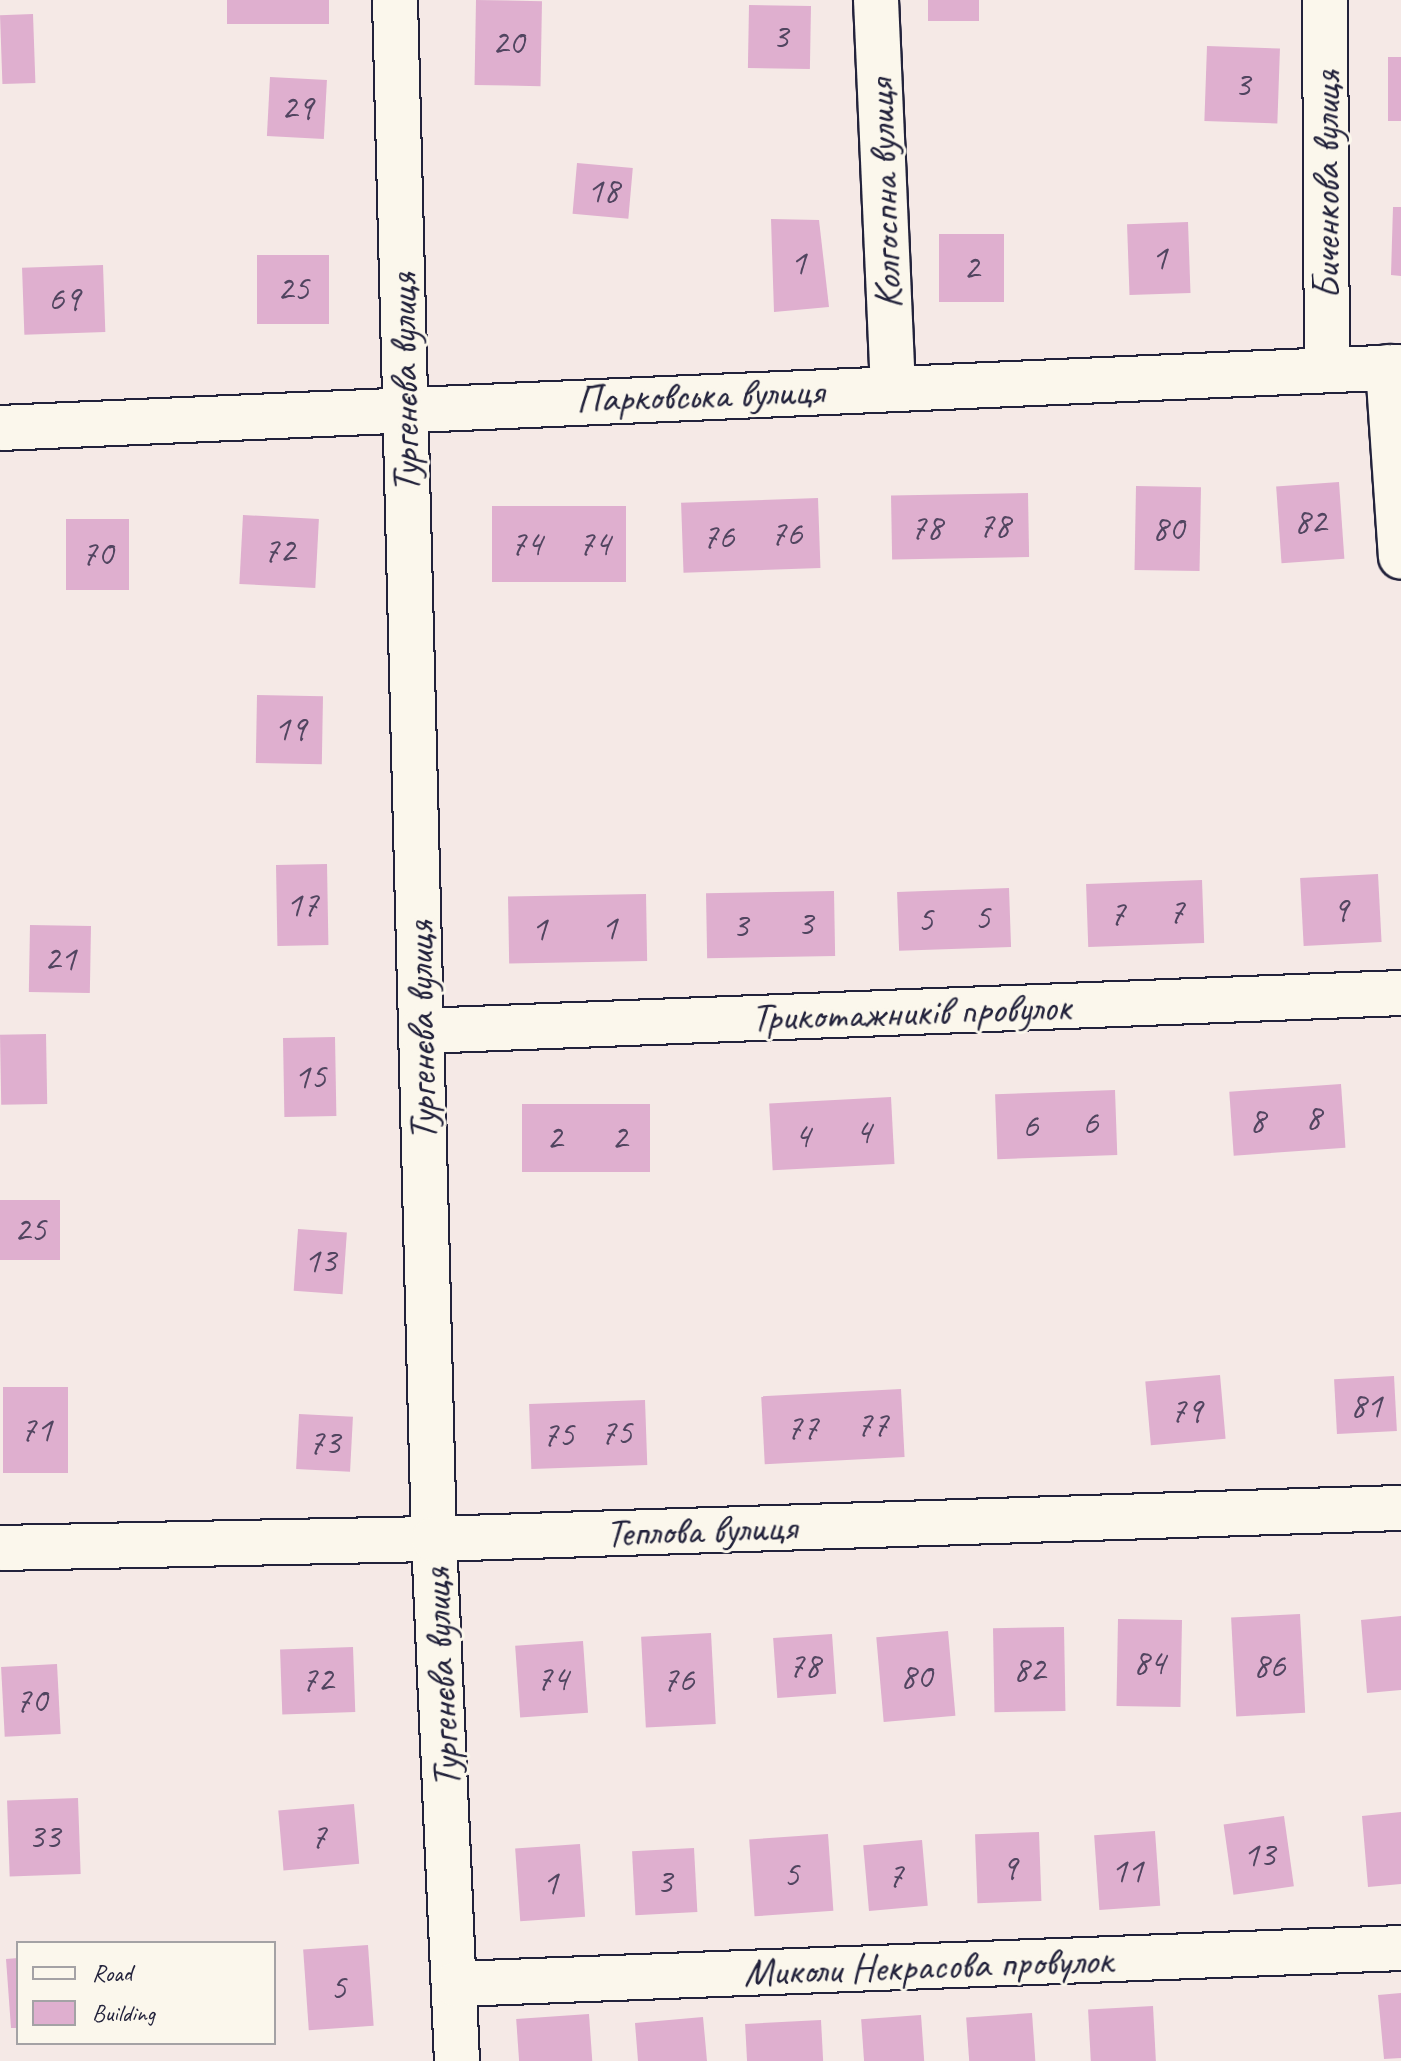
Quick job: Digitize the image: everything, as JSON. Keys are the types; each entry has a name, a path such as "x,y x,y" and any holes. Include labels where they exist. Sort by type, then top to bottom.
{"street":[{"name":"Тургенєва вулиця","path":"395,0 434,1539 457,2061"},
{"name":"Колгоспна вулиця","path":"876,0 893,387"},
{"name":"Биченкова вулиця","path":"1325,0 1327,369"},
{"name":"Парковська вулиця","path":"0,428 404,407 1395,367"},
{"path":"1395,367 1401,557"},
{"name":"Трикотажників провулок","path":"421,1031 1401,993"},
{"name":"Теплова вулиця","path":"0,1548 434,1539 1401,1508"},
{"name":"Миколи Некрасова провулок","path":"456,1984 1401,1948"}],"building":[{"path":"227,0 329,0 329,24 227,24"},
{"path":"476,0 542,1 541,86 475,85"},
{"path":"928,0 979,0 979,21 928,21"},
{"path":"749,5 811,6 810,69 748,68"},
{"path":"33,14 35,83 2,84 0,15"},
{"path":"1207,46 1280,49 1277,124 1204,121"},
{"path":"1388,57 1401,57 1401,121 1388,121"},
{"path":"270,77 327,80 324,139 267,136"},
{"path":"577,163 633,168 628,219 573,214"},
{"path":"1393,207 1401,207 1401,276 1391,275"},
{"path":"771,219 819,220 829,307 774,312"},
{"path":"1188,222 1190,293 1130,295 1127,224"},
{"path":"939,234 1004,234 1004,302 939,302"},
{"path":"257,255 329,255 329,324 257,324"},
{"path":"103,265 105,332 24,335 22,268"},
{"path":"1339,482 1344,559 1282,563 1276,486"},
{"path":"1136,486 1201,487 1200,571 1135,570"},
{"path":"1028,493 1029,557 892,559 891,495"},
{"path":"818,498 820,568 684,573 681,503"},
{"path":"492,506 626,506 626,582 492,582"},
{"path":"243,515 319,519 315,588 239,584"},
{"path":"66,519 129,519 129,590 66,590"},
{"path":"257,695 323,696 322,764 256,763"},
{"path":"327,864 328,945 277,946 276,865"},
{"path":"1378,874 1382,942 1304,946 1300,878"},
{"path":"1202,880 1204,943 1088,947 1086,884"},
{"path":"1009,888 1011,947 899,951 897,892"},
{"path":"834,891 835,956 707,958 706,893"},
{"path":"646,894 647,961 509,963 508,896"},
{"path":"30,925 91,926 90,993 29,992"},
{"path":"46,1034 47,1104 1,1105 0,1035"},
{"path":"335,1037 336,1116 284,1117 283,1038"},
{"path":"1341,1084 1345,1148 1234,1156 1229,1092"},
{"path":"1115,1090 1117,1155 997,1159 995,1094"},
{"path":"891,1097 895,1164 773,1170 769,1103"},
{"path":"522,1104 650,1104 650,1172 522,1172"},
{"path":"0,1200 60,1200 60,1260 0,1260"},
{"path":"298,1229 347,1232 343,1294 294,1291"},
{"path":"1220,1375 1226,1439 1151,1445 1145,1382"},
{"path":"1394,1376 1397,1431 1337,1434 1334,1379"},
{"path":"3,1387 68,1387 68,1473 3,1473"},
{"path":"901,1389 905,1457 765,1464 761,1396"},
{"path":"645,1400 647,1465 531,1469 529,1404"},
{"path":"299,1414 353,1417 350,1472 296,1469"},
{"path":"1300,1614 1305,1713 1236,1716 1231,1618"},
{"path":"1401,1616 1401,1690 1367,1693 1361,1620"},
{"path":"1118,1619 1182,1620 1180,1707 1116,1706"},
{"path":"1064,1627 1065,1711 994,1712 993,1628"},
{"path":"948,1631 955,1716 884,1722 876,1637"},
{"path":"711,1633 716,1724 646,1728 641,1637"},
{"path":"832,1634 836,1694 777,1698 773,1638"},
{"path":"583,1641 588,1713 520,1718 515,1646"},
{"path":"353,1647 355,1712 282,1715 280,1650"},
{"path":"57,1664 61,1734 5,1737 1,1667"},
{"path":"78,1798 81,1874 10,1876 7,1800"},
{"path":"354,1804 359,1864 284,1870 278,1811"},
{"path":"1401,1812 1401,1884 1368,1887 1362,1816"},
{"path":"1284,1816 1294,1886 1233,1895 1224,1824"},
{"path":"1155,1831 1160,1906 1099,1910 1094,1835"},
{"path":"1039,1832 1041,1901 977,1903 975,1834"},
{"path":"828,1834 833,1911 755,1916 749,1840"},
{"path":"922,1840 928,1906 869,1911 863,1845"},
{"path":"580,1844 585,1917 520,1921 515,1849"},
{"path":"694,1848 697,1912 635,1915 632,1851"},
{"path":"368,1945 374,2026 309,2030 303,1950"},
{"path":"16,1958 16,2028 11,2028 6,1959"},
{"path":"1401,1993 1401,2058 1384,2059 1378,1995"},
{"path":"1153,2006 1156,2061 1091,2061 1088,2009"},
{"path":"1032,2013 1035,2061 969,2061 966,2018"},
{"path":"589,2014 592,2061 519,2061 516,2019"},
{"path":"921,2015 924,2061 864,2061 861,2019"},
{"path":"703,2017 707,2061 638,2061 635,2023"},
{"path":"821,2020 823,2061 747,2061 745,2024"}]}
